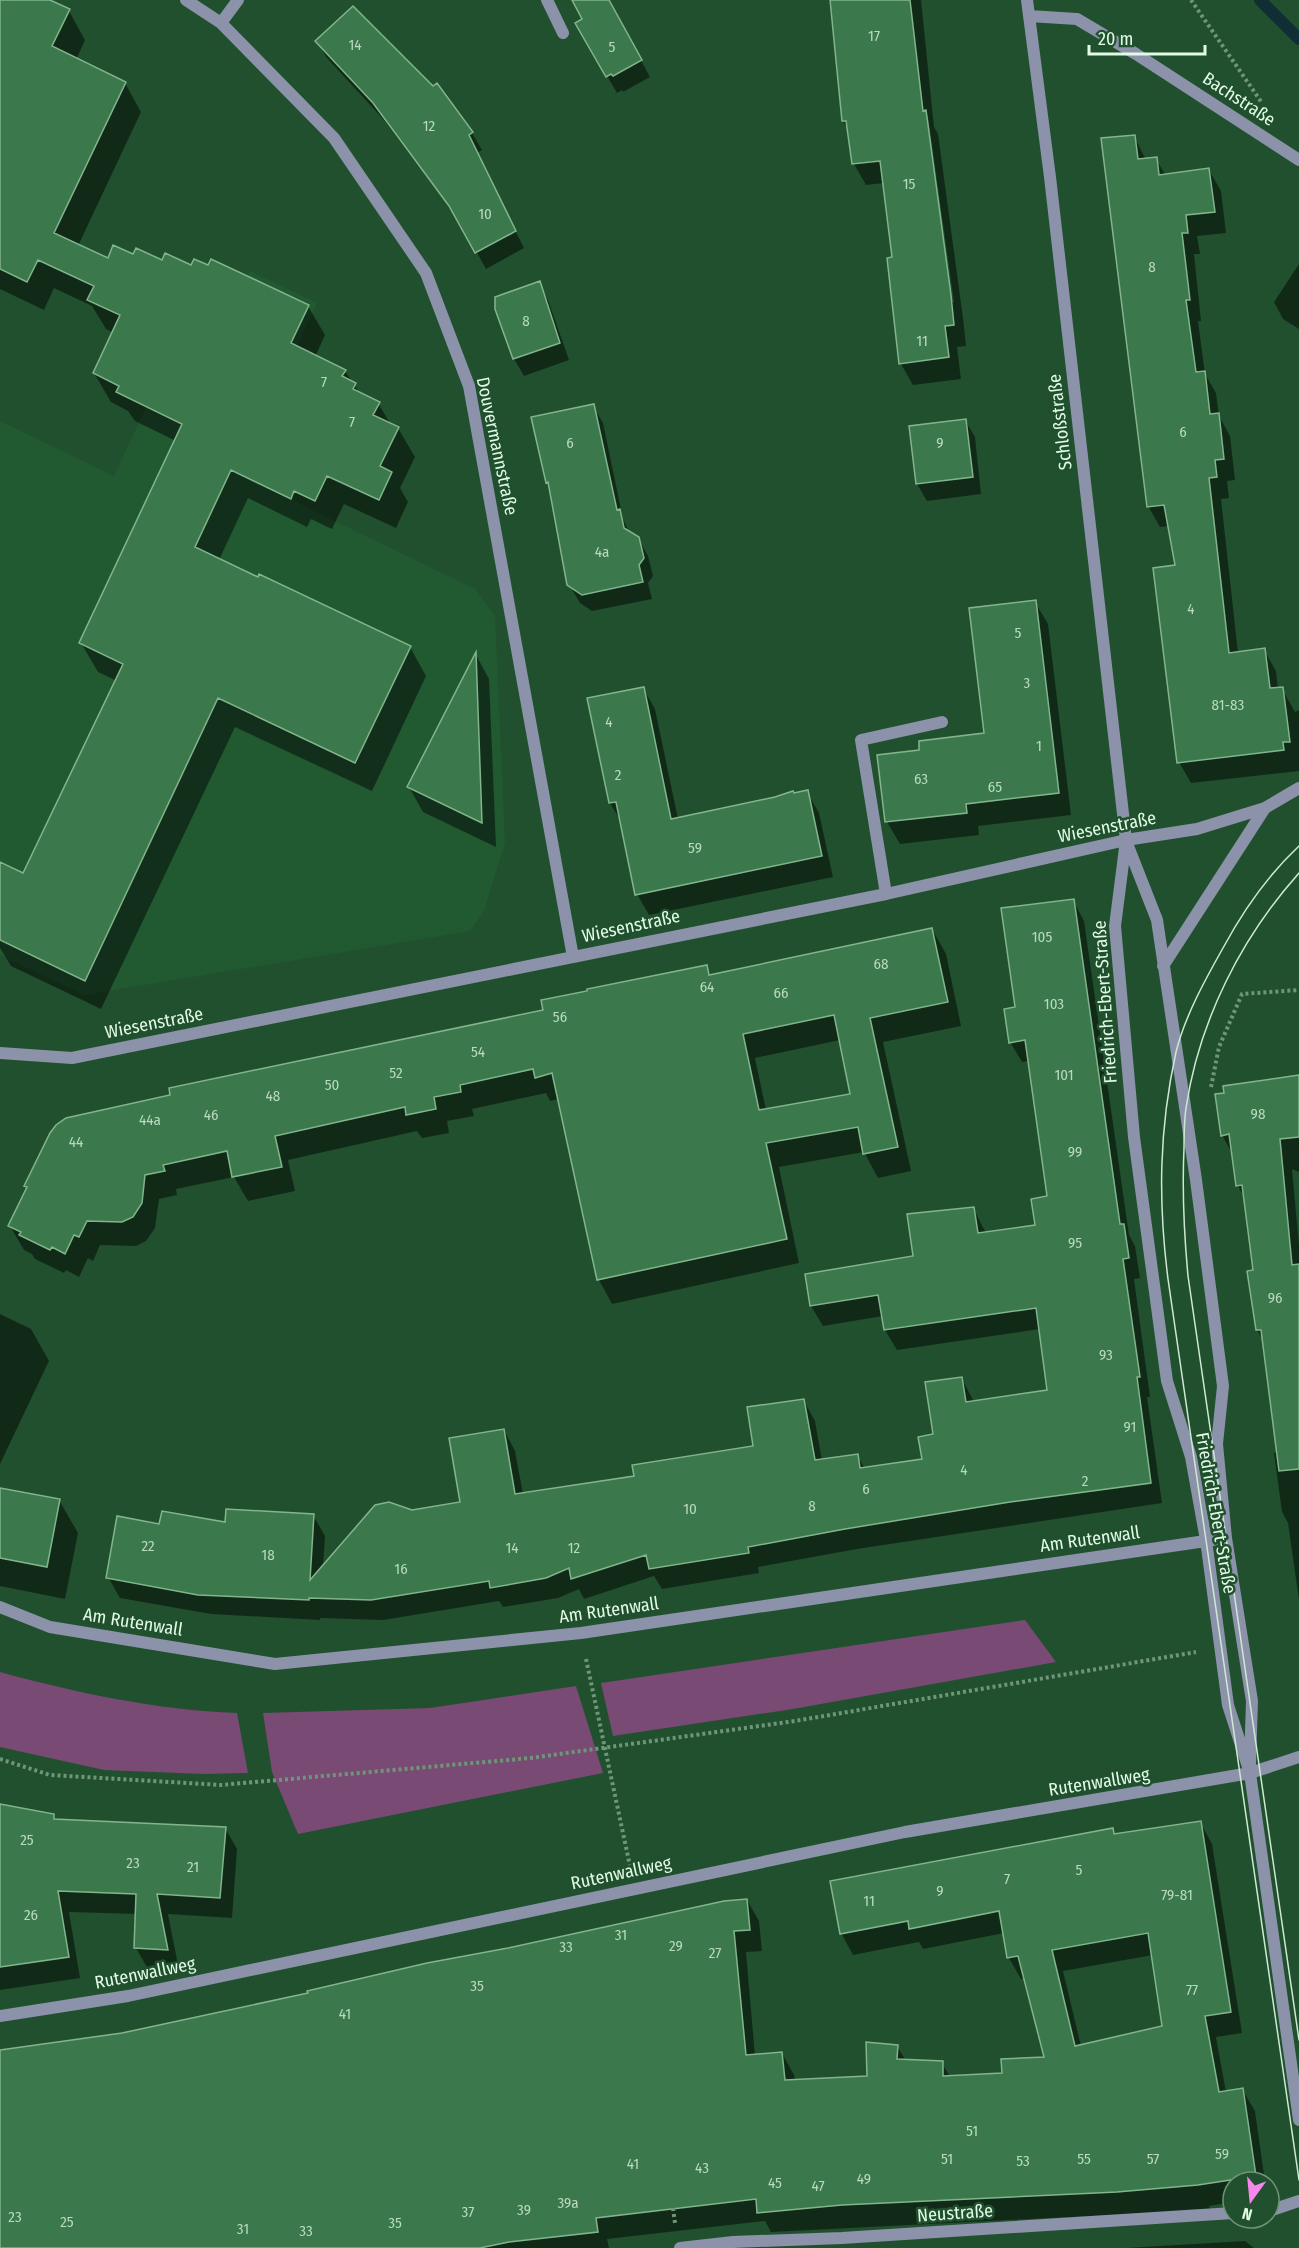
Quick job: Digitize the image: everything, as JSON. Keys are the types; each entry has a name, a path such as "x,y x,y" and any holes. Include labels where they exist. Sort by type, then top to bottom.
{"street":[{"name":"Douvermannstraße","path":"186,0 220,23 334,138 426,273 469,386 573,957"},
{"path":"220,23 238,0"},
{"path":"547,0 563,33"},
{"name":"Schloßstraße","path":"1026,0 1126,840"},
{"name":"Bachstraße","path":"1029,16 1077,19 1136,54 1299,159"},
{"path":"886,894 861,740 942,722"},
{"name":"Wiesenstraße","path":"0,1053 72,1058 886,894 1126,840 1197,829 1266,808 1299,788"},
{"name":"Wiesenstraße","path":"1163,966 1266,808"},
{"name":"Friedrich-Ebert-Straße","path":"1126,840 1157,920 1194,1168 1223,1386 1217,1444 1226,1538 1252,1701 1250,1773 1299,2120"},
{"name":"Friedrich-Ebert-Straße","path":"1126,840 1115,926 1134,1137 1167,1381 1191,1457 1206,1540 1228,1705 1250,1773"},
{"name":"Am Rutenwall","path":"0,1607 50,1627 276,1664 581,1633 1226,1538"},
{"name":"Rutenwallweg","path":"0,2016 128,1996 905,1832 1250,1773 1299,1757"},
{"path":"1281,2207 1299,2201"},
{"name":"Neustraße","path":"680,2248 733,2242 842,2238 1221,2214"}],"path":[{"path":"1191,0 1265,107"},
{"path":"1211,1095 1210,1084 1219,1047 1242,994 1299,990"},
{"path":"581,1633 635,1888"},
{"path":"0,1759 50,1775 221,1785 531,1758 795,1721 1220,1648"}],"shaded area":[{"path":"250,271 317,303 236,473 475,589 495,616 505,843 484,911 470,931 85,995 0,955 0,421 114,476 176,343 208,358"},
{"path":"1025,1620 1056,1662 793,1709 613,1736 601,1683"},
{"path":"0,1672 117,1699 177,1708 237,1713 248,1773 203,1774 104,1770 0,1747"},
{"path":"576,1686 603,1773 298,1834 272,1772 263,1713 430,1708"}],"building":[{"path":"0,0 50,0 70,9 52,46 126,82 54,233 108,258 113,245 133,254 136,248 162,260 165,253 191,265 194,259 208,265 211,259 309,305 291,343 346,370 342,376 356,383 353,389 380,402 373,415 399,427 380,466 392,472 379,500 327,476 315,501 294,491 291,499 231,470 195,547 258,577 259,574 411,646 355,763 218,698 85,981 0,940 0,862 23,873 123,664 79,643 182,424 116,392 119,386 93,373 120,315 87,300 94,286 38,260 27,282 0,269"},
{"path":"572,0 609,0 642,60 613,76 611,74 606,77 575,23 582,19"},
{"path":"830,0 910,0 923,111 926,110 951,295 954,325 945,326 949,357 899,364 887,258 892,257 880,161 852,164 846,121 842,121"},
{"path":"353,6 433,86 437,83 473,132 469,135 516,231 475,253 449,206 373,103 315,41"},
{"path":"1135,135 1138,159 1157,157 1159,175 1209,168 1215,212 1186,215 1188,233 1182,233 1190,300 1186,300 1196,372 1205,371 1210,414 1219,413 1224,459 1215,460 1217,477 1209,478 1229,653 1265,648 1270,688 1283,687 1290,742 1283,742 1284,750 1177,763 1153,568 1175,565 1164,505 1147,507 1101,138"},
{"path":"540,281 560,343 513,359 495,309 495,297"},
{"path":"594,404 617,510 620,509 624,528 639,537 644,558 639,565 643,582 582,595 567,585 548,482 546,483 531,417"},
{"path":"966,419 973,477 916,484 909,426"},
{"path":"1036,600 1059,793 966,804 967,813 885,822 877,755 919,750 919,741 984,733 969,608"},
{"path":"476,652 482,823 407,787"},
{"path":"644,687 671,819 775,797 793,791 794,793 808,790 822,856 635,895 616,802 609,803 587,698"},
{"path":"1074,899 1120,1224 1124,1224 1129,1258 1123,1259 1140,1377 1137,1377 1151,1483 1010,1502 845,1529 748,1547 749,1553 649,1569 646,1555 571,1579 569,1568 546,1578 490,1588 489,1581 371,1600 198,1595 106,1578 117,1516 159,1524 162,1511 225,1522 226,1509 314,1514 310,1580 375,1505 389,1502 412,1510 460,1502 449,1438 504,1429 515,1494 634,1476 632,1465 753,1446 747,1407 804,1399 815,1460 858,1454 860,1468 922,1459 918,1437 933,1434 925,1382 962,1377 966,1402 1047,1390 1036,1308 884,1330 878,1295 810,1306 805,1274 913,1256 907,1214 974,1207 978,1233 1035,1225 1031,1199 1047,1196 1025,1040 1009,1043 1004,1009 1015,1007 1001,908"},
{"path":"932,928 948,1002 870,1018 898,1147 863,1154 858,1127 766,1143 787,1239 597,1280 552,1073 535,1078 533,1069 460,1085 461,1092 434,1097 436,1109 406,1115 405,1107 275,1136 282,1167 232,1177 227,1151 163,1165 165,1171 145,1175 142,1203 133,1217 122,1222 87,1221 79,1237 74,1235 65,1254 52,1247 50,1250 19,1235 21,1232 8,1226 27,1187 24,1186 50,1133 66,1118 170,1095 169,1088 543,1010 541,1000 587,991 587,989 707,965 709,975","holes":["834,1015 850,1094 759,1110 743,1034"]},
{"path":"1299,1075 1299,1137 1280,1139 1292,1265 1299,1264 1299,1469 1279,1471 1261,1330 1256,1330 1247,1271 1253,1270 1242,1185 1236,1186 1229,1134 1221,1136 1215,1094 1224,1093 1223,1086"},
{"path":"0,1488 60,1499 47,1567 0,1558"},
{"path":"0,1804 54,1814 54,1819 226,1827 220,1898 157,1894 168,1950 134,1948 136,1894 58,1891 69,1957 0,1967"},
{"path":"1201,1821 1231,2012 1205,2016 1219,2092 1243,2088 1255,2170 1221,2170 1221,2181 1117,2192 842,2205 757,2213 756,2199 596,2218 598,2232 509,2242 480,2248 0,2248 0,2050 122,2033 308,1993 307,1991 427,1963 508,1948 724,1901 747,1899 750,1930 734,1931 746,2055 782,2052 785,2080 867,2076 866,2042 898,2045 897,2059 943,2061 943,2076 1002,2073 1001,2059 1044,2057 1018,1956 1007,1958 999,1911 909,1929 908,1921 840,1934 830,1881 1113,1828 1114,1834","holes":["1148,1933 1162,2026 1075,2046 1052,1950"]}],"waterway":[{"path":"1260,0 1299,39"}],"tram line":[{"path":"1299,846 1267,881 1239,921 1190,1012 1176,1052 1170,1081 1162,1165 1163,1221 1168,1279 1299,2180"},
{"path":"1299,873 1278,898 1241,953 1212,1013 1192,1076 1186,1108 1183,1180 1188,1276 1299,2040"}]}
